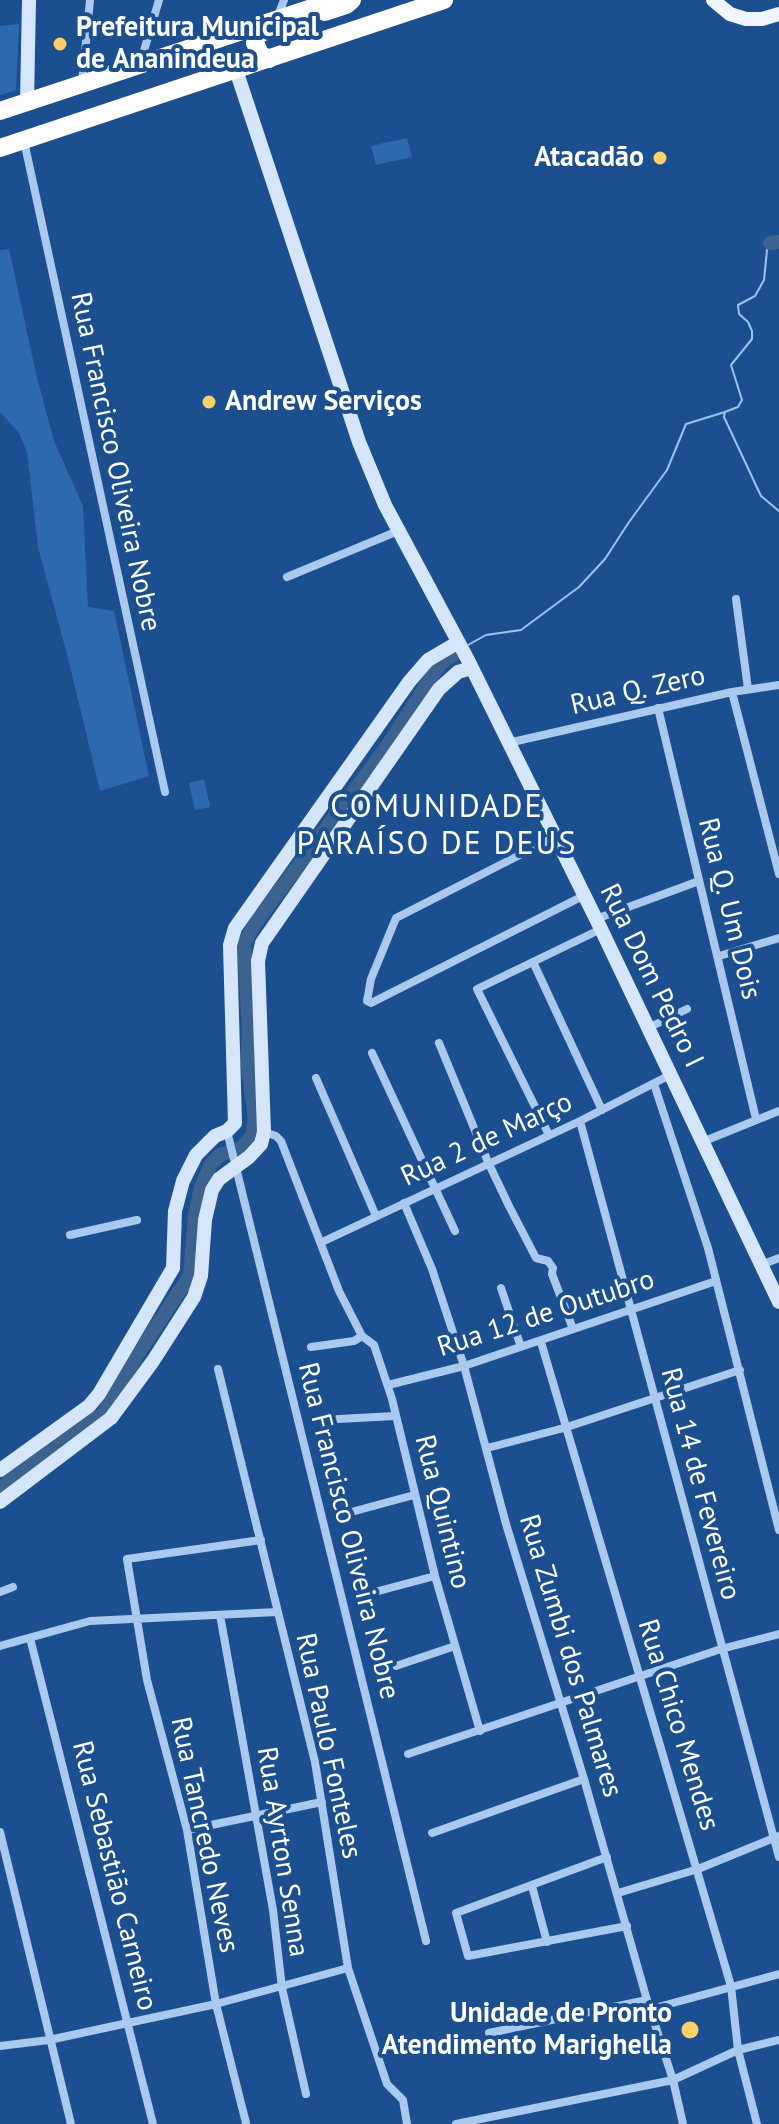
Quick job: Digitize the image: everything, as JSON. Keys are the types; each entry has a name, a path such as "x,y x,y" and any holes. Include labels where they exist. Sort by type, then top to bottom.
{"highway":[{"path":"0,111 334,0"},
{"path":"269,59 257,49 258,34 346,5 352,0"},
{"path":"0,148 444,0"}],"main road":[{"path":"713,0 730,14 746,19 779,14"}],"street":[{"path":"27,102 29,0"},
{"path":"82,84 90,0"},
{"path":"140,64 159,0"},
{"path":"277,19 284,0"},
{"name":"Rua Dom Pedro I","path":"236,70 359,442 398,531 470,664 585,895 779,1302"},
{"name":"Rua Francisco Oliveira Nobre","path":"24,140 165,792"},
{"path":"287,577 398,531"},
{"path":"736,599 748,689"},
{"path":"0,1470 89,1406 173,1268 175,1211 183,1181 196,1155 215,1136 235,1123 230,945 235,928 409,682 428,660 457,643"},
{"path":"0,1502 105,1425 153,1361 194,1297 201,1276 208,1203 219,1179 235,1161 261,1144 264,1132 258,961 262,943 439,689 470,664"},
{"name":"Rua Q. Zero","path":"508,743 732,692 779,685"},
{"path":"732,692 779,874"},
{"name":"Rua Q. Um Dois","path":"658,708 756,1119"},
{"path":"555,837 396,918 371,979 367,1001 371,1003 585,895"},
{"path":"549,1135 477,989 533,962 598,924 699,881"},
{"path":"719,956 779,938"},
{"path":"533,962 602,1110"},
{"path":"648,1028 687,1009"},
{"path":"439,1043 488,1162 536,1258 548,1261 553,1268 552,1274 573,1329"},
{"path":"372,1053 455,1231"},
{"name":"Rua 2 de Março","path":"322,1242 580,1121 670,1075"},
{"path":"316,1078 376,1216"},
{"path":"654,1084 690,1189 716,1281 779,1530"},
{"path":"702,1142 779,1111"},
{"name":"Rua 14 de Fevereiro","path":"580,1121 721,1649 777,1837 779,1857"},
{"name":"Rua Francisco Oliveira Nobre","path":"227,1131 426,1941"},
{"name":"Rua Quintino","path":"264,1132 281,1141 339,1291 362,1336 374,1345 388,1385 435,1576 480,1731"},
{"name":"Rua Zumbi dos Palmares","path":"404,1203 432,1269 464,1366 506,1524 618,1893 683,2124"},
{"path":"70,1235 137,1220"},
{"path":"761,1265 779,1258"},
{"name":"Rua 12 de Outubro","path":"388,1385 541,1342 716,1281"},
{"path":"501,1288 521,1347"},
{"path":"311,1347 354,1341 362,1336"},
{"name":"Rua Chico Mendes","path":"541,1342 731,1986 738,2050 757,2124"},
{"name":"Rua Paulo Fonteles","path":"218,1369 315,1762 348,1968 387,2084 403,2100 407,2124"},
{"path":"487,1448 564,1428 740,1370"},
{"path":"338,1419 395,1416"},
{"path":"355,1511 414,1495"},
{"name":"Rua Tancredo Neves","path":"246,2123 216,2004 187,1830 147,1680 127,1559 261,1540"},
{"path":"371,1593 435,1576"},
{"path":"0,1592 13,1587"},
{"path":"0,1646 90,1621 277,1612"},
{"name":"Rua Ayrton Senna","path":"220,1615 273,1910 282,1988 306,2094"},
{"path":"408,1754 721,1649 779,1634"},
{"name":"Rua Sebastião Carneiro","path":"30,1638 153,2124"},
{"path":"396,1666 455,1646"},
{"path":"432,1833 584,1779"},
{"path":"187,1830 322,1802"},
{"path":"0,1832 2,1852 71,2124"},
{"path":"618,1893 698,1869 777,1837"},
{"path":"607,1857 456,1913 468,1956 627,1926"},
{"path":"532,1886 547,1942"},
{"path":"0,2046 49,2040 216,2004 348,1968"},
{"path":"489,2033 649,2004 779,1974"},
{"path":"456,2124 673,2080 738,2050 779,2040"}],"shaded area":[{"path":"19,24 16,90 0,95 0,26"},
{"path":"407,138 412,157 376,165 371,146"},
{"path":"9,249 54,441 83,506 88,607 114,611 149,776 100,791 38,547 27,452 19,433 0,412 0,250"},
{"path":"204,779 210,807 195,810 189,783"}],"waterway":[{"path":"770,243 779,242"},
{"path":"770,243 764,280 755,296 738,305 739,314 752,331 752,339 731,365 742,400 738,407 725,412 724,417 761,496 779,511"},
{"path":"468,645 486,635 521,630 579,587 605,559 667,470 686,424 725,412"},
{"path":"0,1488 104,1413 136,1357 190,1275 195,1215 201,1187 211,1164 220,1155 243,1147 252,1135 255,1118 247,1060 249,1032 244,943 257,921 385,749 440,664 460,650"}],"place":[{"name":"Prefeitura Municipal de Ananindeua","path":"60,44"},
{"name":"Atacadão","path":"660,158"},
{"name":"Andrew Serviços","path":"209,402"},
{"name":"Unidade de Pronto Atendimento Marighella","path":"690,2030"}],"district":[{"name":"COMUNIDADE PARAÍSO DE DEUS","path":"437,826"}]}
